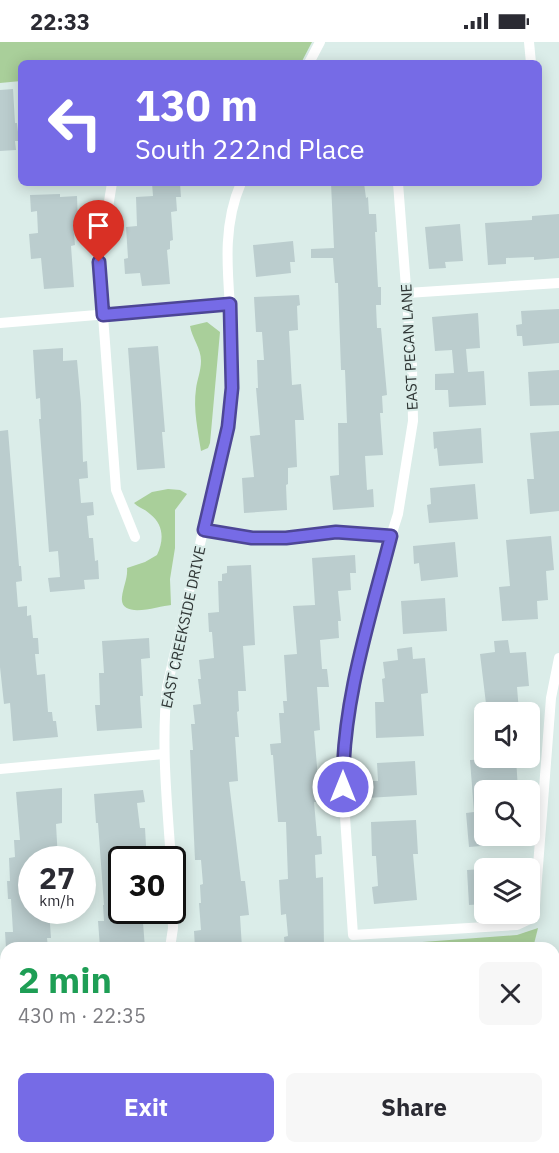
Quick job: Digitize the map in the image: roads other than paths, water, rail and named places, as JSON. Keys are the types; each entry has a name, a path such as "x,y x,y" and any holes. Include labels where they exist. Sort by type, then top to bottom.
{"street":[{"path":"311,60 320,42"},
{"path":"529,42 531,60"},
{"path":"112,186 99,262 116,490 135,537"},
{"name":"EAST CREEKSIDE DRIVE","path":"170,846 164,754 167,687 228,427 232,388 226,246 231,216 240,186"},
{"name":"EAST PECAN LANE","path":"399,186 412,366 413,421 398,514 350,705 343,755 353,935 517,925 530,919 535,905 551,698 559,658"},
{"path":"407,293 559,283"},
{"path":"0,322 230,304"},
{"path":"204,530 252,538 286,538 336,532 391,536"},
{"path":"0,769 164,754"},
{"path":"171,942 173,924"}]}
